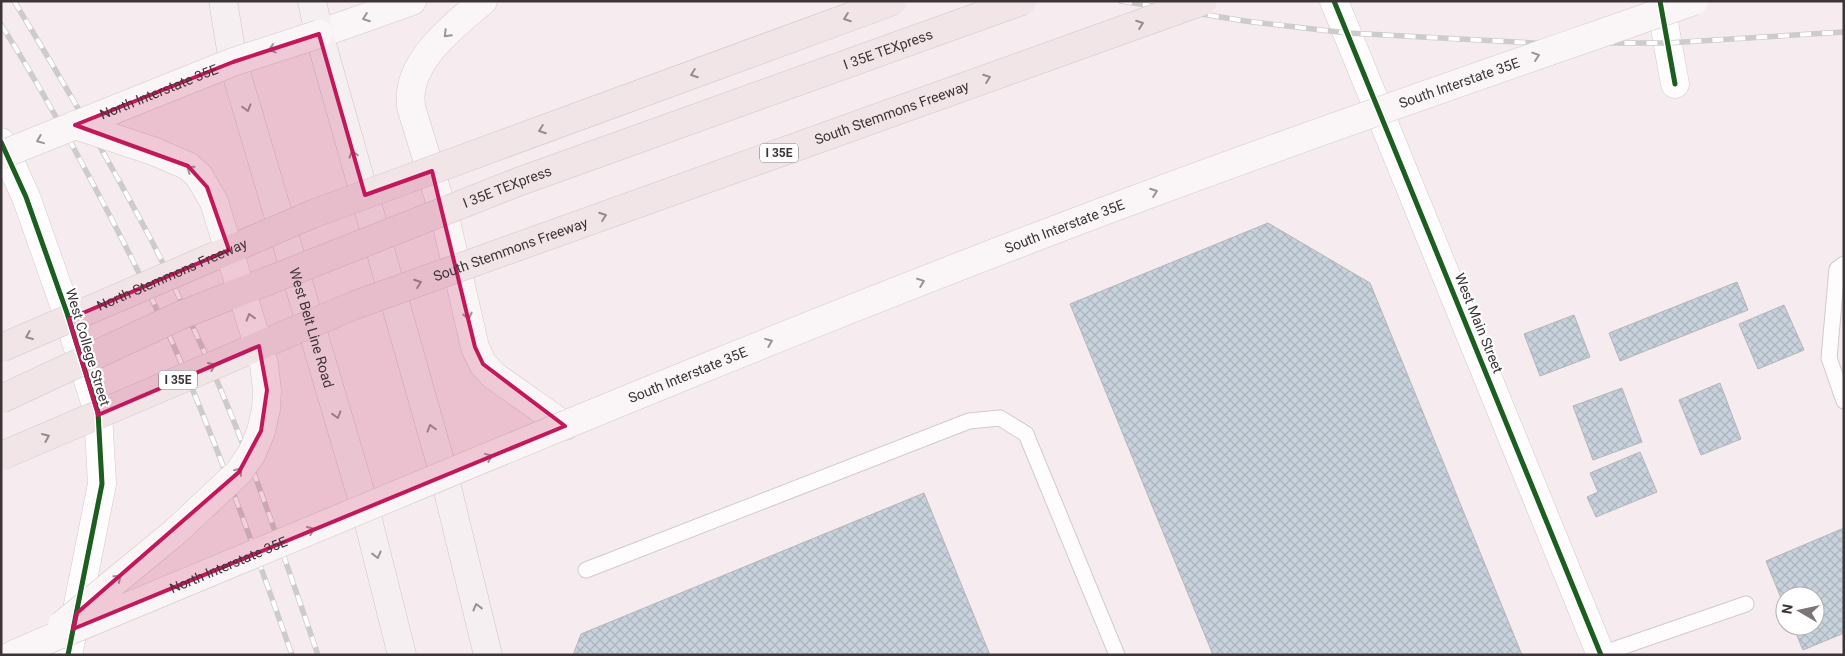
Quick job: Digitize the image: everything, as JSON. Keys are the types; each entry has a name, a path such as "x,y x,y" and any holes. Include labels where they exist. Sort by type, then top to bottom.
{"highway":[{"name":"North Stemmons Freeway","path":"1,348 315,213 893,1"},
{"name":"I 35E TEXpress","path":"1,399 179,316 518,182 1022,1"},
{"name":"South Stemmons Freeway","path":"1,456 355,305 1203,1"}],"main road":[{"name":"West Belt Line Road","path":"223,1 233,62 365,508 402,655"},
{"path":"312,1 319,34 444,475 488,655"},
{"path":"319,34 412,1"},
{"path":"484,1 458,23 434,47 422,63 417,71 411,91 411,107 446,221 475,347 483,364 493,375 565,426"},
{"name":"South Interstate 35E","path":"444,475 836,315 1138,198 1694,1"},
{"name":"North Interstate 35E","path":"1,156 233,62 319,34"},
{"path":"40,643 175,532 239,472 252,453 261,431 267,390 264,364 214,202 200,176 188,166 153,151 75,126"},
{"name":"North Interstate 35E","path":"12,655 444,475"}],"street":[{"name":"West Main Street","path":"1334,1 1601,654"},
{"path":"1660,1 1675,84"},
{"name":"West College Street","path":"1,142 32,215 67,313 98,412 102,484 68,655"}],"lane":[{"path":"1844,264 1837,269 1829,358 1844,401"},
{"path":"586,570 968,421 1000,418 1026,434 1117,655"},
{"path":"1601,654 1746,604"}],"highlighted area":[{"path":"319,34 365,195 432,171 475,347 483,364 565,426 73,629 77,613 239,472 261,431 267,390 259,346 98,415 69,319 229,250 207,187 188,166 75,125 233,62"}],"building":[{"path":"1268,223 1370,283 1522,655 1213,655 1070,304"},
{"path":"1737,282 1748,310 1620,361 1609,333"},
{"path":"1784,305 1804,350 1758,369 1739,324"},
{"path":"1574,315 1590,357 1540,376 1524,334"},
{"path":"1720,383 1741,439 1701,455 1679,400"},
{"path":"1622,388 1642,442 1593,460 1573,406"},
{"path":"1640,452 1657,492 1596,517 1587,497 1598,492 1590,473"},
{"path":"924,493 990,655 573,655 581,634"},
{"path":"1844,528 1844,633 1803,650 1797,636 1825,636 1825,586 1776,586 1766,561"}],"railway":[{"path":"14,1 66,88 155,246 214,375 247,454 318,655"},
{"path":"1121,1 1245,21 1347,33 1534,43 1667,43 1844,32"},
{"path":"1,25 38,85 112,219 173,344 221,460 292,655"}],"cycle path":[{"path":"1334,1 1601,655"},
{"path":"1660,1 1675,84"},
{"path":"1,142 26,197 67,313 98,412 102,484 68,655"}]}
